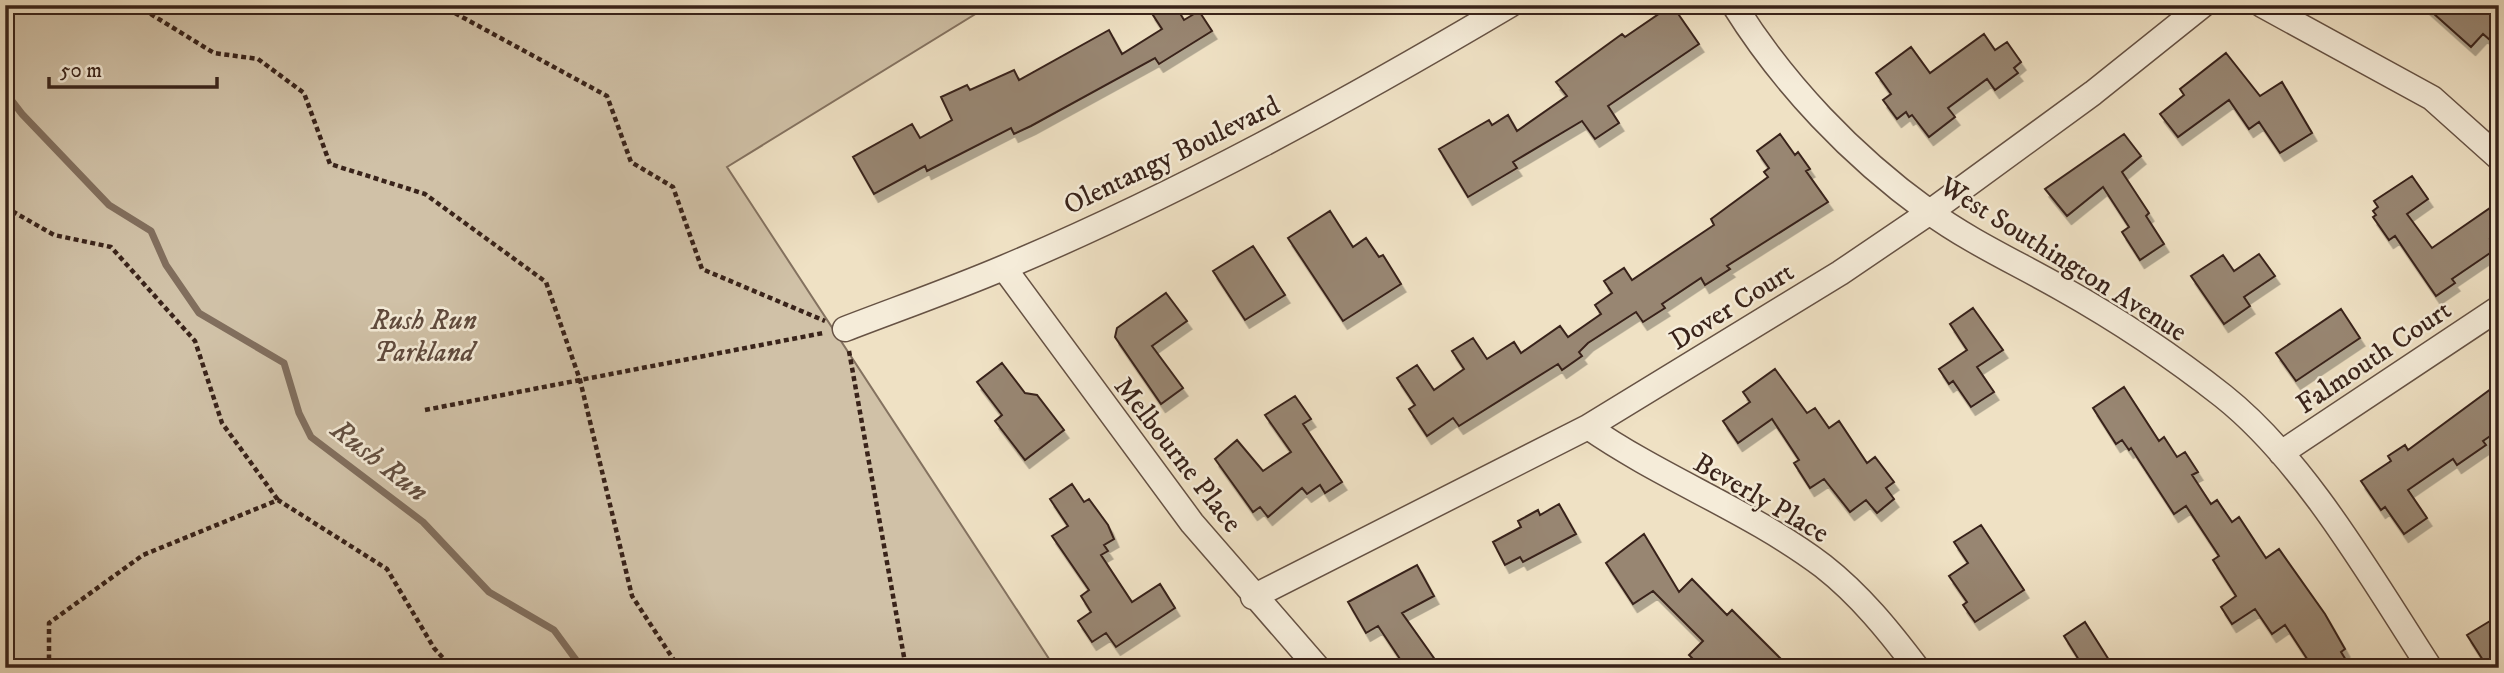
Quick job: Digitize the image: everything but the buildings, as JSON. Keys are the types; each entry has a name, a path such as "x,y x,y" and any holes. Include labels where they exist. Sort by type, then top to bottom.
{"street":[{"name":"Olentangy Boulevard","path":"845,329 1004,268 1262,144 1510,5"},
{"name":"West Southington Avenue","path":"1734,5 1777,66 1820,117 1881,174 1930,212 2140,333 2226,398 2281,453 2342,534 2430,668"},
{"name":"Dover Court","path":"1253,597 1588,427 1839,273 1930,212 2093,93 2203,5"},
{"path":"2262,5 2432,98 2499,158"},
{"name":"Melbourne Place","path":"1004,268 1129,440 1253,597 1318,668"},
{"name":"Falmouth Court","path":"2281,453 2499,308"},
{"name":"Beverly Place","path":"1588,427 1633,458 1776,534 1823,566 1860,598 1917,668"}],"path":[{"path":"136,5 214,53 258,59 304,93 330,164 425,194 546,282 580,380 632,596 679,668"},
{"path":"440,5 607,96 631,162 673,187 702,269 845,329"},
{"path":"5,207 54,235 111,247 195,341 222,423 278,499 387,569 433,648 452,668"},
{"path":"425,410 845,329"},
{"path":"845,329 906,668"},
{"path":"49,668 49,623 143,555 278,499"}],"green space":[{"name":"Rush Run Parkland","path":"5,5 990,5 727,167 1055,668 5,668"}],"waterway":[{"name":"Rush Run","path":"5,92 22,114 109,205 151,231 166,265 199,313 284,363 299,413 311,437 423,522 489,592 554,630 582,668"}]}
